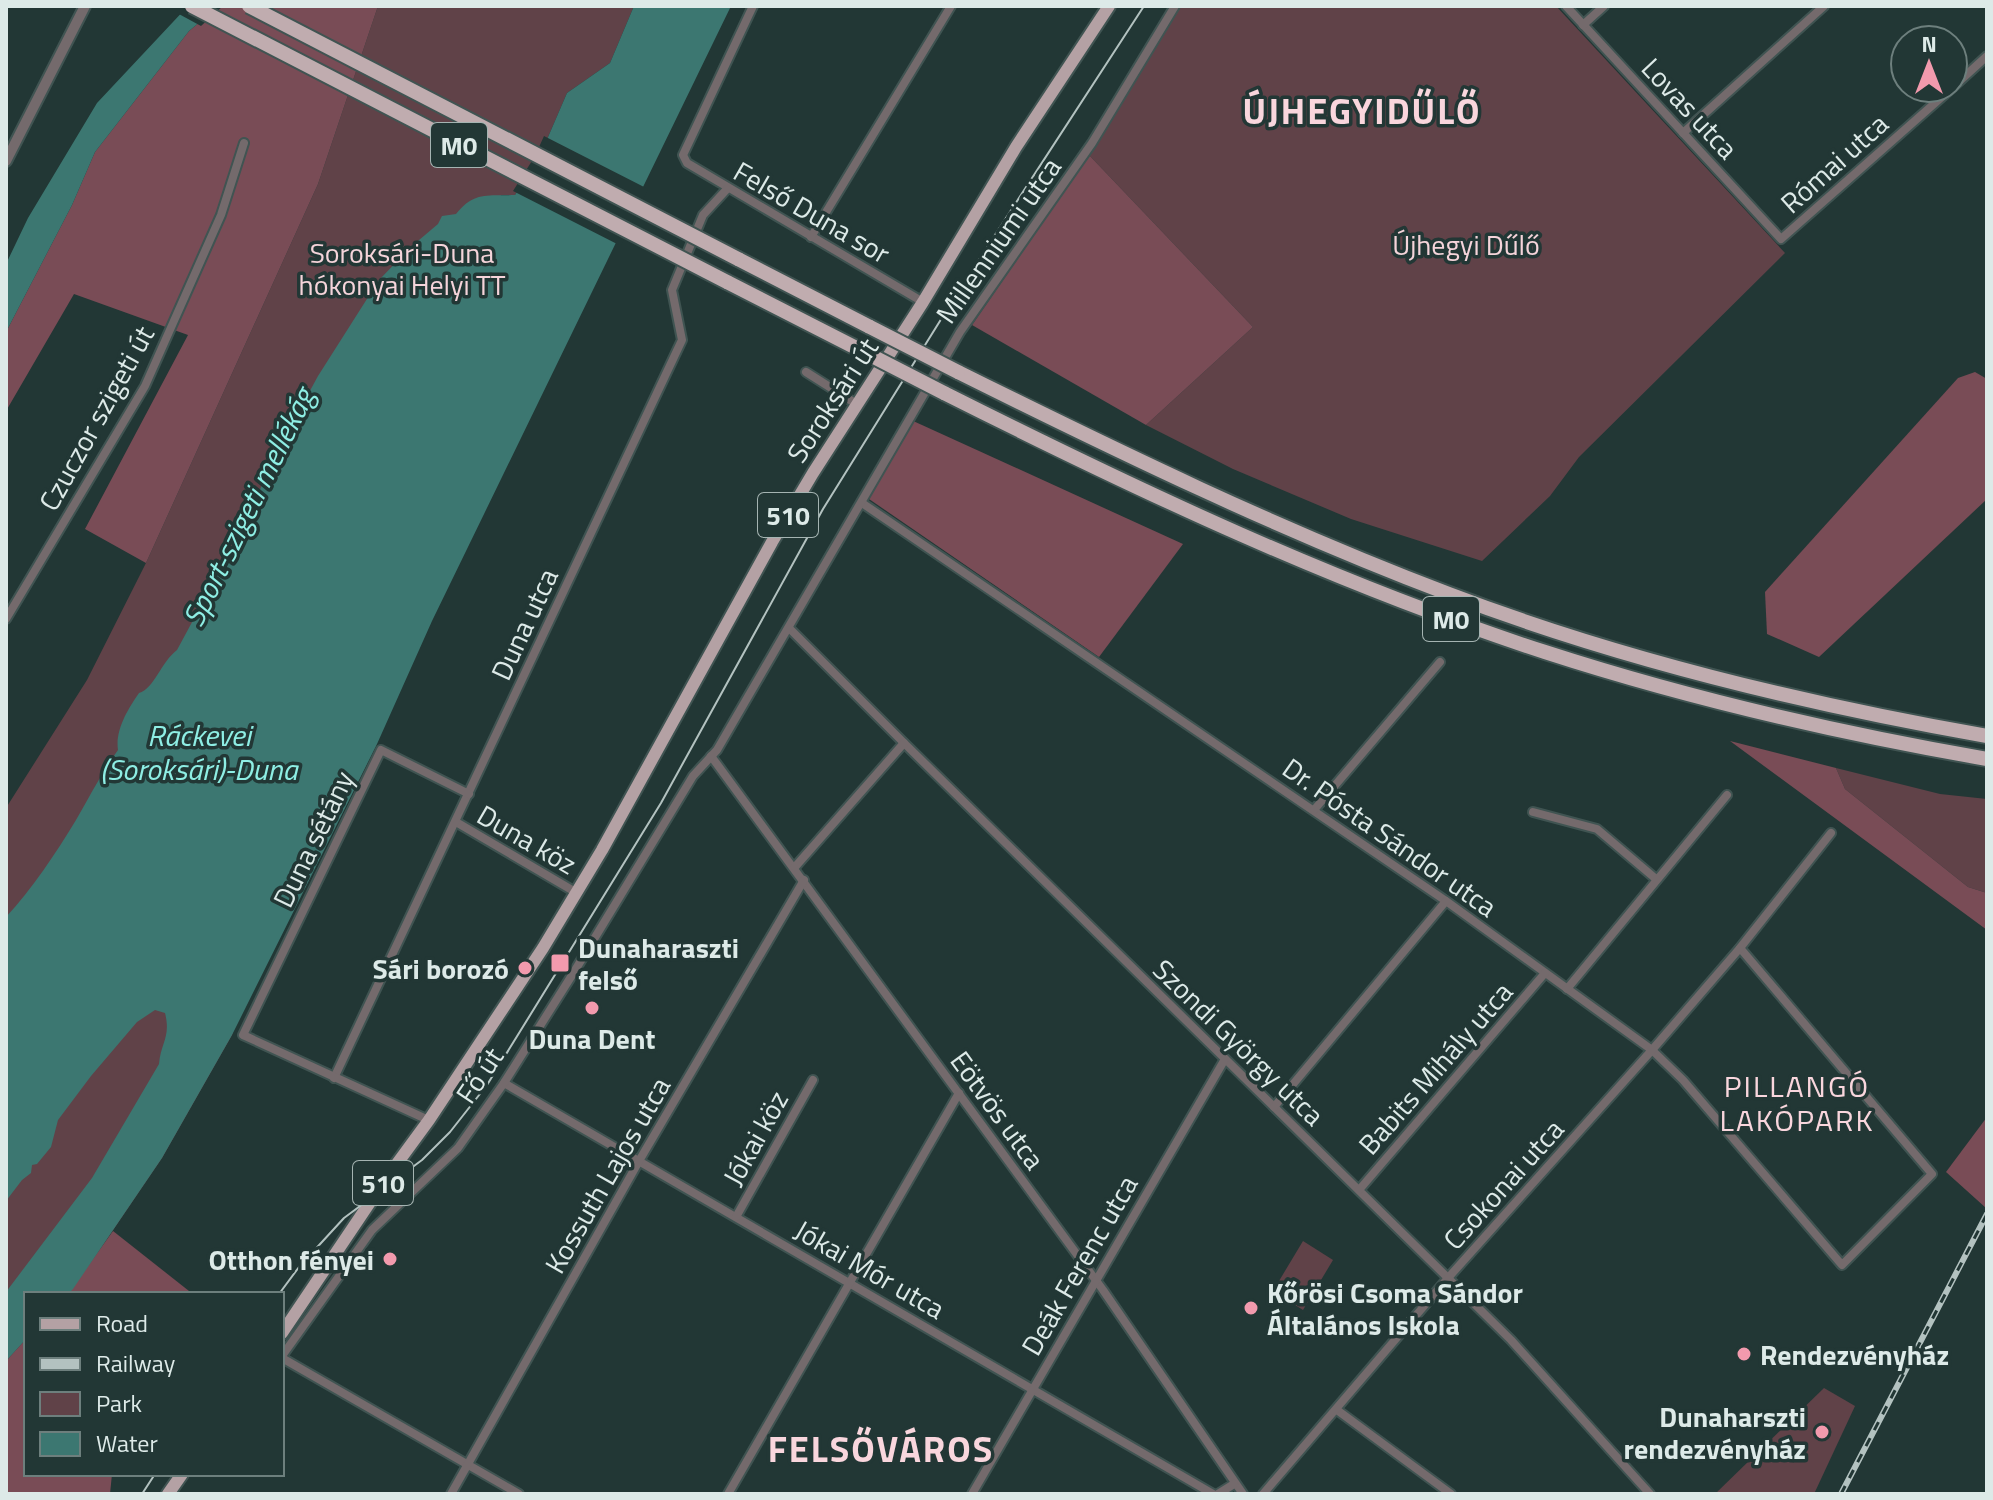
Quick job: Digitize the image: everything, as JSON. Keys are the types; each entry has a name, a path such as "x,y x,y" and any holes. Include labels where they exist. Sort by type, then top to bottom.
{"highway":[{"name":"M0","path":"192,6 944,393 1265,544 1467,625 1600,669 1840,731 1987,759"},
{"name":"M0","path":"249,6 958,372 1214,496 1328,546 1451,595 1588,641 1739,684 1846,709 1987,736"}],"main road":[{"name":"Soroksári út","path":"486,1034 577,893 813,473 923,302 1016,147 1109,6"},
{"name":"Fő út","path":"284,1321 360,1205 486,1034"},
{"name":"Fő út","path":"284,1330 486,1034"}],"street":[{"path":"6,161 85,6"},
{"name":"Felső Duna sor","path":"753,6 683,155 687,163 923,302"},
{"path":"811,237 951,6"},
{"name":"Millenniumi utca","path":"789,628 960,332 1092,143 1175,6"},
{"name":"Lovas utca","path":"1566,6 1781,239"},
{"path":"1583,25 1604,6"},
{"path":"1683,133 1824,6"},
{"name":"Római utca","path":"1969,72 1987,56"},
{"name":"Római utca","path":"1781,239 1933,104"},
{"name":"Czuczor szigeti út","path":"6,619 145,386 221,215 244,143"},
{"name":"Duna utca","path":"334,1078 682,340 672,290 703,215 727,189"},
{"path":"806,372 858,405"},
{"name":"Dr. Pósta Sándor utca","path":"862,503 1446,901 1652,1050 1683,1080 1842,1265 1932,1174 1740,948"},
{"name":"Szondi György utca","path":"789,628 1511,1340 1650,1494"},
{"name":"Fő út","path":"284,1354 372,1230 458,1148 504,1083 693,776 711,756 789,628"},
{"path":"1314,810 1440,662"},
{"path":"795,867 904,743"},
{"name":"Duna sétány","path":"334,1078 243,1035 381,750 469,794"},
{"name":"Eötvös utca","path":"711,756 1095,1281 1243,1494"},
{"path":"1567,989 1727,795"},
{"path":"1533,812 1597,829 1656,879"},
{"name":"Duna köz","path":"456,822 577,893"},
{"name":"Csokonai utca","path":"1263,1494 1448,1278 1740,948 1831,833"},
{"name":"Kossuth Lajos utca","path":"451,1494 639,1161 804,880"},
{"path":"1274,1107 1446,901"},
{"name":"Babits Mihály utca","path":"1359,1190 1545,973"},
{"name":"Deák Ferenc utca","path":"972,1494 1225,1059"},
{"path":"334,1078 424,1118"},
{"name":"Jókai köz","path":"736,1217 813,1080"},
{"name":"Jókai Mór utca","path":"504,1083 1216,1494"},
{"path":"728,1494 959,1093"},
{"path":"284,1358 519,1494"},
{"path":"1337,1410 1451,1494"},
{"path":"1216,1494 1234,1484"}],"green space":[{"name":"Soroksári-Duna hókonyai Helyi TT","path":"378,6 634,6 610,63 567,93 539,158 515,195 501,195 232,1035 162,1158 73,1289 70,1292 24,1292 24,1341 6,1361 6,808 87,680 146,563 318,184"},
{"name":"Újhegyi Dűlő","path":"1180,6 1556,6 1785,253 1579,457 1550,496 1482,561 1351,519 1233,469 1146,425 1253,327 1089,155"},
{"path":"1836,768 1940,794 1987,799 1987,893 1968,887 1845,789"},
{"path":"1303,1241 1333,1260 1303,1310 1273,1291"},
{"path":"1824,1388 1855,1406 1814,1494 1715,1494"}],"shaded area":[{"path":"219,6 378,6 318,184 146,563 85,529 188,335 74,294 6,411 6,332 72,205 95,152 189,31"},
{"path":"1089,155 1253,327 1146,425 972,325"},
{"path":"1975,372 1987,379 1987,499 1819,657 1767,634 1765,592 1958,378"},
{"path":"911,420 1183,544 1099,657 869,499"},
{"path":"1730,741 1836,768 1845,789 1968,887 1987,893 1987,930"},
{"path":"1987,1117 1987,1206 1986,1208 1946,1172"},
{"path":"113,1231 189,1291 188,1292 69,1292"},
{"path":"24,1341 24,1476 112,1476 110,1494 6,1494 6,1361"}],"water":[{"path":"188,6 219,6 189,31 95,152 72,205 6,332 6,264 28,218 97,103"},
{"name":"Ráckevei (Soroksári)-Duna","path":"634,6 731,6 432,621 377,744 232,1035 162,1158 73,1289 70,1292 24,1292 24,1341 6,1361 6,1292 92,1178 159,1064 167,1028 165,1013 155,1010 137,1022 58,1120 51,1147 37,1164 32,1165 31,1173 6,1201 6,917 52,858 118,750 120,727 135,699 177,650 245,524 275,455 318,376 379,280 438,224 442,216 456,214 475,198 515,195 539,158 567,93 610,63"}],"pier":[{"path":"183,6 223,6 201,26 177,13"},
{"path":"544,136 648,189 621,246 513,191"}],"tram line":[{"path":"280,1292 344,1218 422,1160 450,1132 487,1085 661,803 823,509 963,284 1144,6"},
{"path":"142,1494 154,1476"}],"railway":[{"path":"1841,1494 1987,1214"}],"place":[{"name":"Dunaharaszti felső","path":"560,963"},
{"name":"Sári borozó","path":"525,968"},
{"name":"Duna Dent","path":"592,1008"},
{"name":"Otthon fényei","path":"390,1259"},
{"name":"Kőrösi Csoma Sándor Általános Iskola","path":"1251,1308"},
{"name":"Rendezvényház","path":"1744,1354"},
{"name":"Dunaharszti rendezvényház","path":"1822,1432"}],"district":[{"name":"ÚJHEGYIDŰLŐ","path":"1362,110"},
{"name":"PILLANGÓ LAKÓPARK","path":"1797,1103"},
{"name":"FELSŐVÁROS","path":"881,1448"}],"water label":[{"name":"Sport-szigeti mellékág","path":"248,507"}]}
